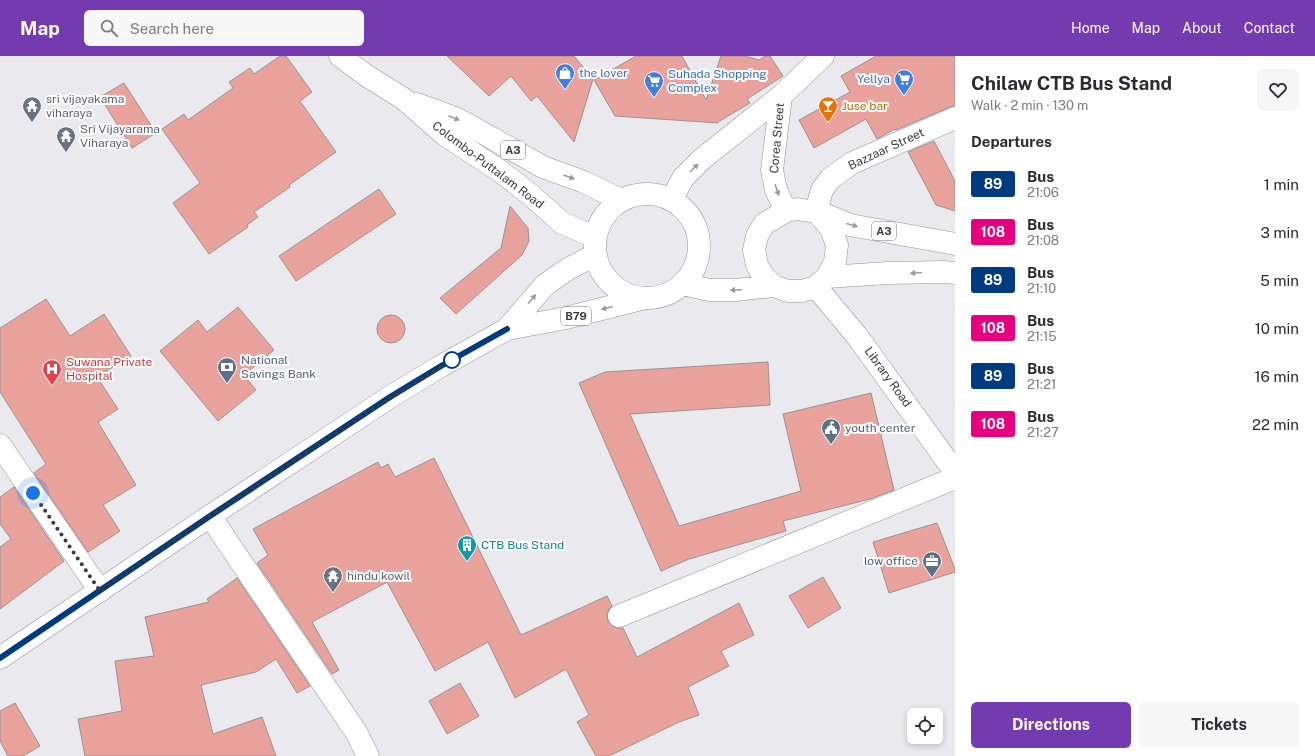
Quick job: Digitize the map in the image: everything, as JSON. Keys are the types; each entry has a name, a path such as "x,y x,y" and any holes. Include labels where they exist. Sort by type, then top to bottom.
{"main road":[{"name":"Colombo-Puttalam Road","path":"340,56 367,76 404,99 445,135 500,171 532,196 562,223 595,246"},
{"name":"Corea Street","path":"786,210 776,190 772,170 781,96 823,56"},
{"path":"672,199 683,178 702,159 781,96"},
{"name":"Colombo-Puttalam Road","path":"404,99 458,119 543,167 584,182 621,200"},
{"name":"Bazzaar Street","path":"816,211 822,190 831,178 852,163 955,118"},
{"path":"646,193 672,199 685,209 694,223 699,238 699,255 693,271 683,284 672,292 659,297 645,298 631,296 618,290 607,281 599,269 595,246 600,222 609,210 621,200 633,195 646,193"},
{"path":"822,282 835,262 837,245 831,229 816,211 809,212 797,209 786,210 764,224 757,236 754,250 757,264 764,277 774,286 788,292 802,292 822,282 888,273 955,273"},
{"name":"A3","path":"816,211 850,225 955,244"},
{"name":"B79","path":"507,329 545,285 568,269 595,246"},
{"name":"Library Road","path":"822,282 858,336 955,472"},
{"path":"683,284 708,290 735,290 774,286"},
{"name":"B79","path":"0,658 210,516 390,397 507,329 566,318 645,298"},
{"path":"0,444 100,591"},
{"path":"619,616 955,478"},
{"path":"210,516 356,732 368,756"}],"building":[{"path":"280,56 286,56 312,92 300,101 336,152 254,212 258,217 247,225 248,227 209,254 173,203 200,183 162,129 184,114 188,120 233,88 229,82 250,68 254,74"},
{"path":"447,56 574,56 593,79 574,142 537,96 531,101 511,76 489,96"},
{"name":"Suhada Shopping Complex","path":"636,56 682,56 706,100 721,56 745,56 759,60 765,56 770,56 783,76 747,99 750,103 718,123 615,116 594,80"},
{"name":"Yellya","path":"876,56 955,56 955,106 896,130 895,129 877,139 866,119 814,148 799,120 850,92 841,76"},
{"path":"124,83 156,133 132,148 100,97"},
{"path":"934,141 955,181 955,211 936,205 908,152"},
{"path":"379,189 396,214 296,281 279,256"},
{"path":"510,206 528,228 529,241 522,255 456,314 440,298 501,248"},
{"path":"46,299 70,336 104,314 131,356 97,377 118,409 98,422 136,485 103,505 120,531 88,552 34,473 46,464 0,392 0,328"},
{"path":"238,307 274,350 244,375 256,390 218,421 160,351 198,320 207,332"},
{"path":"391,315 401,319 405,329 401,339 391,343 381,339 377,329 381,319"},
{"path":"768,362 770,405 630,414 679,526 801,491 783,414 871,393 894,490 870,499 783,521 786,531 689,559 661,571 579,383 605,372"},
{"path":"434,458 521,635 607,596 612,606 607,614 608,621 612,626 623,628 637,657 739,603 754,635 721,651 729,666 688,687 699,715 679,722 609,756 596,756 577,722 589,715 566,669 515,698 488,642 435,671 387,582 312,622 339,670 332,674 257,563 268,555 253,529 378,462 381,468 388,464 395,477"},
{"path":"14,487 64,561 0,609 0,547 11,539 0,524 0,497"},
{"path":"937,523 955,572 889,593 873,542"},
{"path":"823,577 841,608 808,628 789,596"},
{"path":"237,578 310,686 297,693 276,659 256,672 201,685 213,734 262,717 276,756 85,756 78,719 122,711 115,661 154,656 145,617 209,602 207,599"},
{"path":"460,683 479,716 447,734 429,701"},
{"path":"15,703 40,746 23,756 8,756 0,741 0,711"}],"bus line":[{"name":"89","path":"0,658 210,516 390,397 507,329"}],"place":[{"name":"the lover","path":"565,90"},
{"name":"Yellya","path":"904,96"},
{"name":"Suhada Shopping Complex","path":"654,98"},
{"name":"sri vijayakama viharaya","path":"32,123"},
{"name":"Juse bar","path":"828,123"},
{"name":"Sri Vijayarama Viharaya","path":"66,153"},
{"name":"National Savings Bank","path":"227,384"},
{"name":"Suwana Private Hospital","path":"52,386"},
{"name":"youth center","path":"831,445"},
{"name":"CTB Bus Stand","path":"467,562"},
{"name":"low office","path":"932,578"},
{"name":"hindu kowil","path":"333,593"}],"route":[{"path":"33,493 100,591 390,397 452,360"}]}
